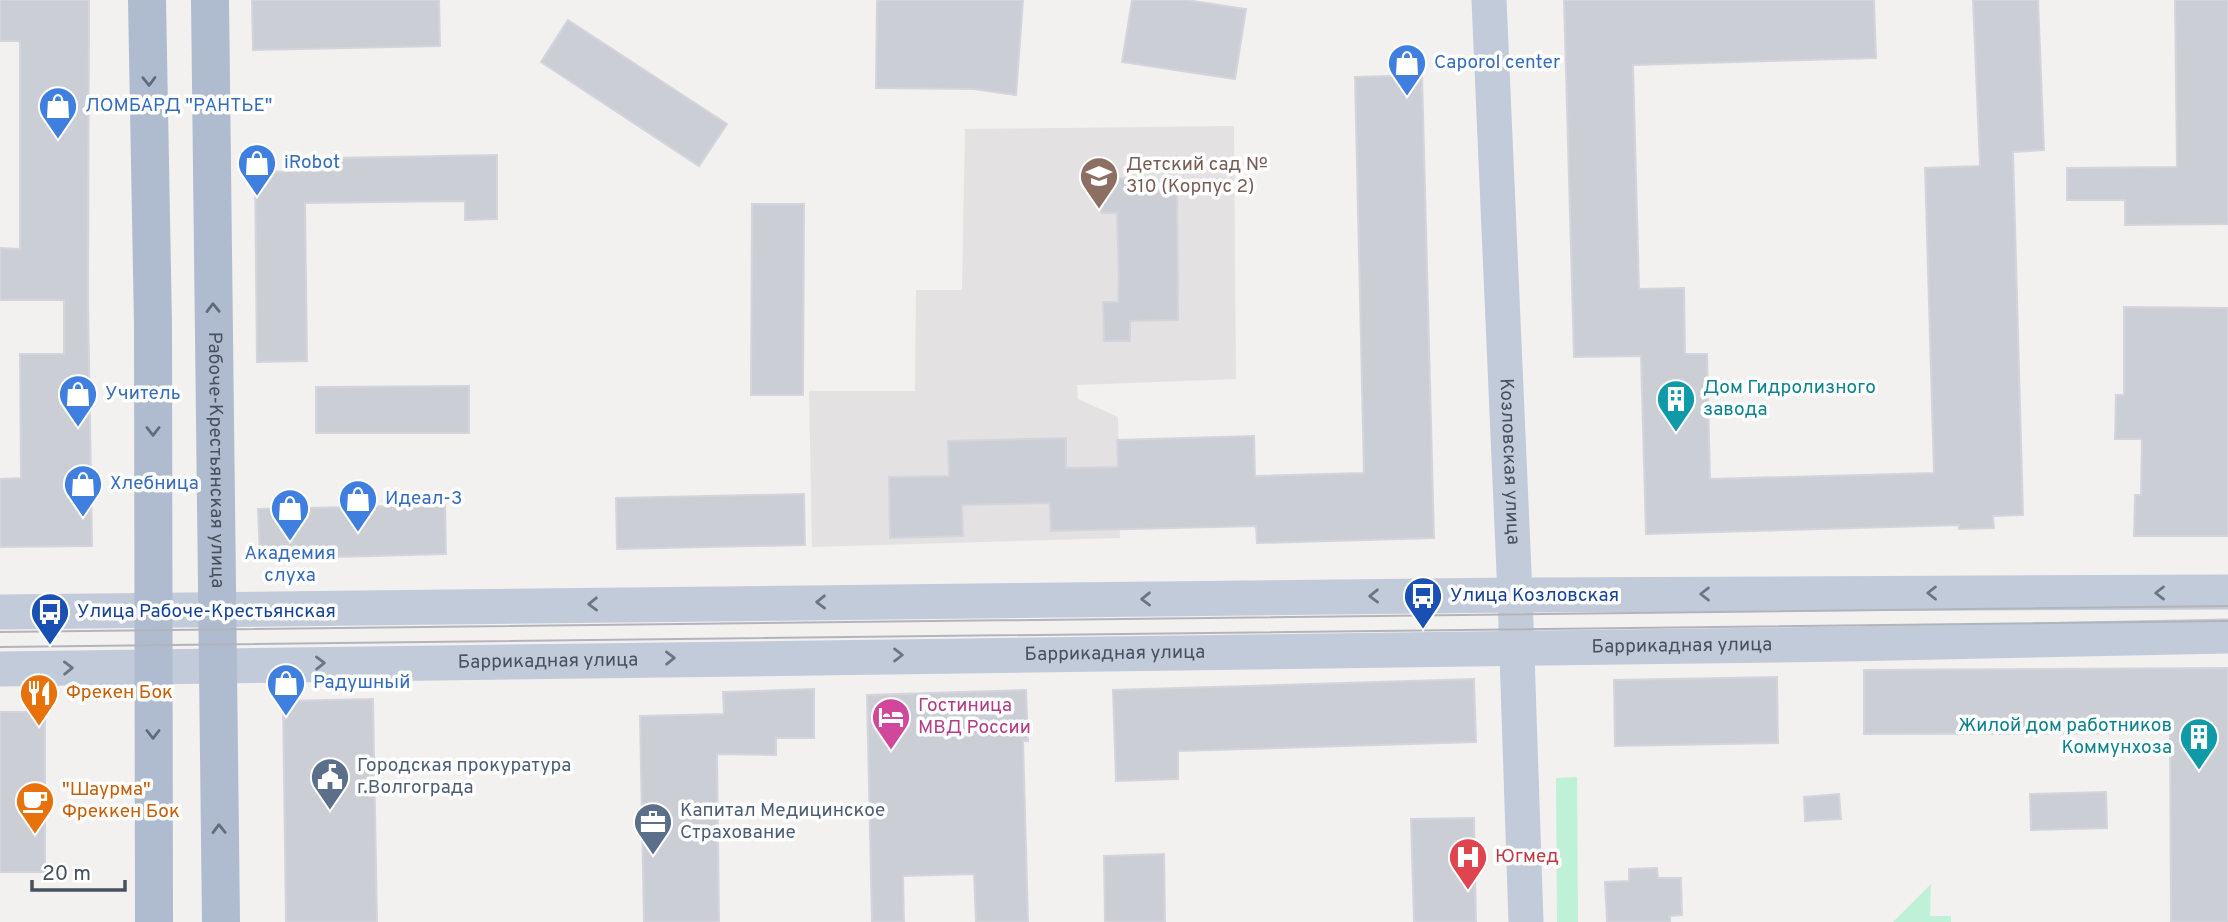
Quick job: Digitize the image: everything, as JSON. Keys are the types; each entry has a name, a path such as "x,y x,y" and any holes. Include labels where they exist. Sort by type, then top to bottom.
{"main road":[{"path":"147,0 154,922"},
{"name":"Рабоче-Крестьянская улица","path":"210,0 221,922"}],"street":[{"name":"Козловская улица","path":"1489,0 1515,595 1526,922"},
{"path":"0,612 1515,595 2228,592"},
{"name":"Баррикадная улица","path":"0,668 1517,649 2228,636"}],"shaded area":[{"path":"1234,126 1236,379 1077,385 1078,399 1118,417 1120,538 812,547 809,391 915,391 916,290 962,290 965,129"}],"green space":[{"path":"1577,777 1578,922 1557,922 1556,778"},
{"path":"1931,884 1930,916 1951,916 1951,922 1893,922"}],"building":[{"path":"0,0 89,0 88,300 92,546 0,547 0,479 21,478 20,354 64,354 64,300 0,300 0,248 20,249 20,41 0,41"},
{"path":"252,0 439,0 440,46 253,50"},
{"path":"877,0 1023,0 1016,95 974,89 876,88"},
{"path":"1132,0 1186,0 1246,9 1235,79 1122,62"},
{"path":"1564,0 1874,0 1876,58 1633,65 1639,289 1684,288 1685,354 1707,354 1710,479 1934,473 1925,168 1980,166 1973,0 2038,0 2044,150 2013,152 2023,515 1993,516 1994,528 1959,529 1959,525 1646,534 1641,356 1574,357"},
{"path":"2175,0 2228,0 2228,224 2125,225 2125,200 2067,200 2067,168 2177,167"},
{"path":"568,20 727,124 699,166 541,62"},
{"path":"1422,75 1434,538 1257,543 1256,526 1051,531 1050,503 962,505 963,536 890,538 889,477 949,476 948,441 1066,438 1066,468 1118,467 1117,440 1254,436 1255,476 1364,473 1355,77"},
{"path":"497,155 497,219 465,220 465,201 305,203 307,361 257,362 255,172 333,171 333,158"},
{"path":"1137,178 1137,192 1177,191 1178,320 1130,321 1130,341 1104,341 1103,302 1118,302 1119,278 1117,213 1102,213 1101,179"},
{"path":"752,204 804,204 803,395 751,395"},
{"path":"2124,307 2228,308 2228,536 2134,536 2135,495 2141,495 2142,439 2115,439 2116,395 2124,395"},
{"path":"469,386 469,433 316,433 316,387"},
{"path":"804,494 805,545 617,549 616,498"},
{"path":"445,505 446,554 260,559 258,509"},
{"name":"Жилой дом работников Коммунхоза","path":"2228,668 2228,922 2171,922 2170,733 1864,734 1864,670"},
{"path":"1777,677 1778,743 1615,746 1614,680"},
{"path":"1474,679 1476,742 1178,751 1178,779 1116,781 1113,690"},
{"path":"814,689 814,738 776,738 776,755 717,754 719,922 644,922 640,716 724,714 723,692"},
{"path":"1026,690 1028,741 1023,741 1028,922 976,922 974,874 903,876 904,922 872,922 867,695"},
{"name":"Городская прокуратура г.Волгограда","path":"373,699 377,922 286,922 283,701"},
{"path":"0,712 45,712 45,872 0,872"},
{"path":"2106,792 2107,828 2031,830 2030,794"},
{"path":"1839,794 1841,819 1805,821 1804,797"},
{"path":"1474,818 1476,922 1414,922 1411,819"},
{"path":"1164,854 1165,922 1105,922 1104,856"},
{"path":"1657,868 1658,878 1681,878 1682,915 1670,916 1670,922 1607,922 1605,882 1629,881 1629,869"}],"tram line":[{"path":"0,632 2228,606"},
{"path":"0,647 2228,621"}],"place":[{"name":"Caporol center","path":"1407,97"},
{"name":"ЛОМБАРД \"РАНТЬЕ\"","path":"58,140"},
{"name":"iRobot","path":"257,197"},
{"name":"Детский сад № 310 (Корпус 2)","path":"1099,210"},
{"name":"Учитель","path":"78,428"},
{"name":"Дом Гидролизного завода","path":"1676,433"},
{"name":"Хлебница","path":"83,518"},
{"name":"Идеал-3","path":"358,533"},
{"name":"Академия слуха","path":"290,542"},
{"name":"Улица Козловская","path":"1423,630"},
{"name":"Улица Рабоче-Крестьянская","path":"50,646"},
{"name":"Радушный","path":"286,717"},
{"name":"Фрекен Бок","path":"39,727"},
{"name":"Гостиница МВД России","path":"891,751"},
{"name":"Жилой дом работников Коммунхоза","path":"2199,771"},
{"name":"Городская прокуратура г.Волгограда","path":"330,811"},
{"name":"\"Шаурма\" Фреккен Бок","path":"35,835"},
{"name":"Капитал Медицинское Страхование","path":"653,856"},
{"name":"Югмед","path":"1468,891"}]}
